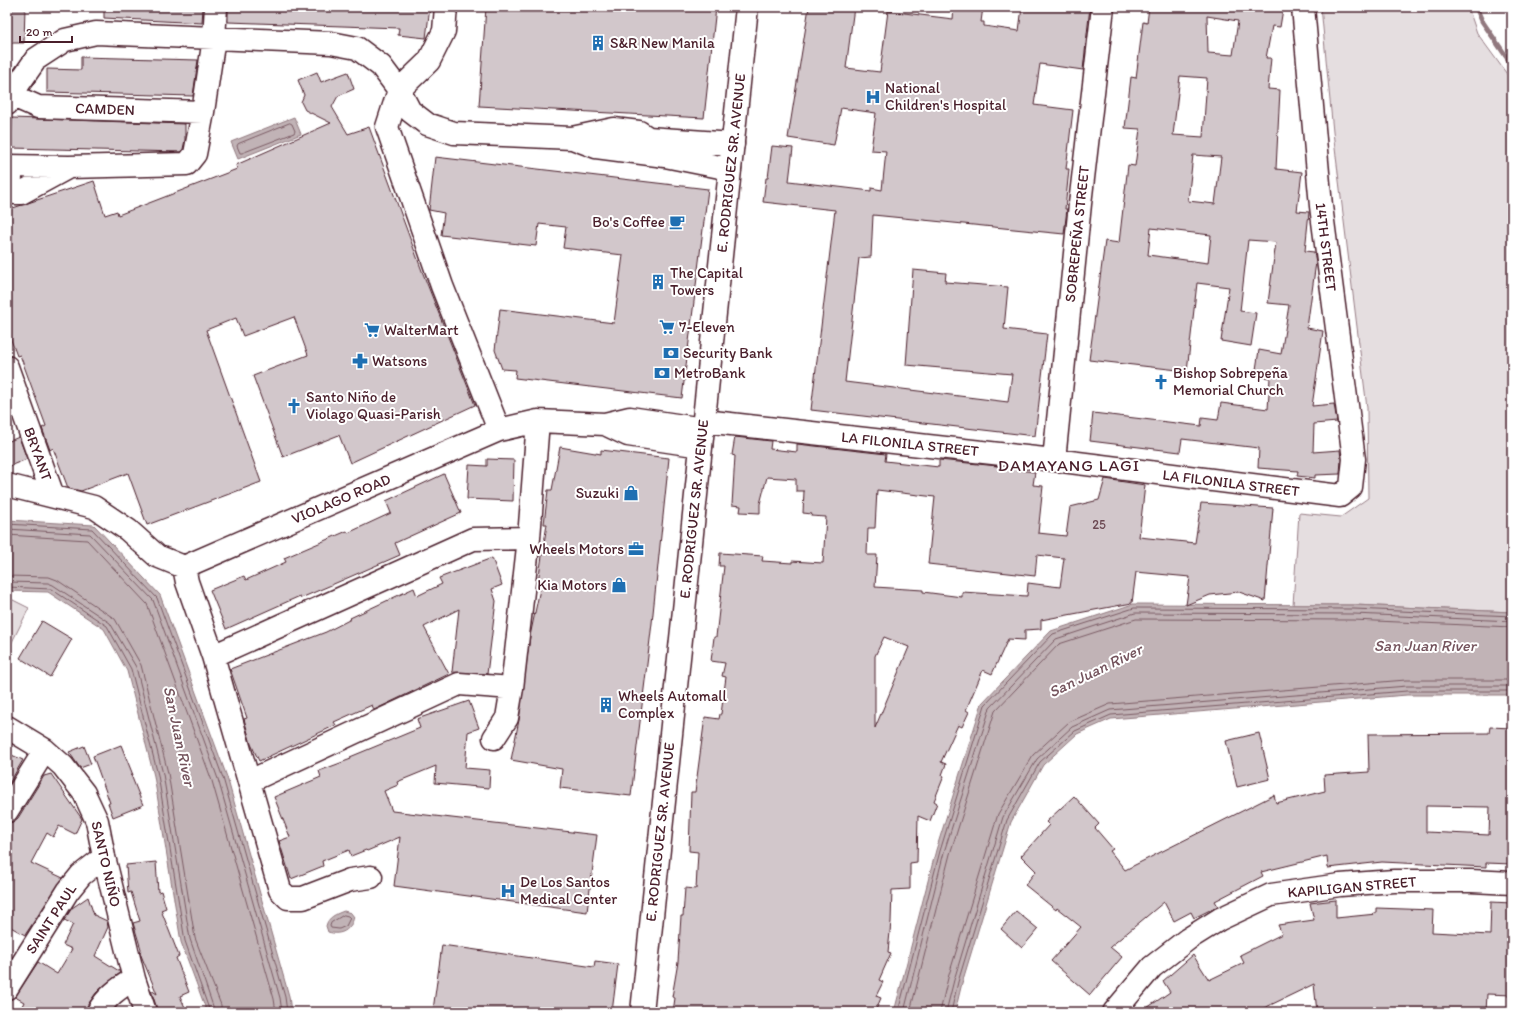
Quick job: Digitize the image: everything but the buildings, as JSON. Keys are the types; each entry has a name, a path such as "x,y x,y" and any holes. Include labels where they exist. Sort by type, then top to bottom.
{"street":[{"path":"9,166 69,167 187,164 195,154 214,38 216,7"},
{"path":"446,7 444,31 429,60 399,90 387,127 442,286 499,430"},
{"name":"E. RODRIGUEZ SR. AVENUE","path":"642,1012 747,7"},
{"name":"SOBREPEÑA STREET","path":"1054,460 1079,211 1103,7"},
{"name":"14TH STREET","path":"1303,7 1321,206 1354,459 1351,487"},
{"path":"8,97 36,59 65,40 96,33 331,43 357,48 382,66 399,90 410,111 427,124 454,133 572,138 596,147 666,148 733,144"},
{"name":"CAMDEN","path":"8,97 38,107 202,112"},
{"path":"666,148 730,169"},
{"name":"BRYANT","path":"7,367 53,496"},
{"name":"VIOLAGO ROAD","path":"184,567 499,430 538,421 605,424 630,418 703,432"},
{"path":"494,738 507,718 512,688 529,538 538,421"},
{"name":"LA FILONILA STREET","path":"703,432 1054,460 1340,496 1351,487"},
{"path":"7,484 94,507 128,530 157,556 184,567 214,656 280,890 288,898 303,898 350,880 371,877"},
{"path":"214,656 473,539 529,538"},
{"path":"250,781 459,684 512,688"},
{"name":"SANTO NIÑO","path":"7,727 45,750 63,766 84,793 97,821 104,857 134,979 145,1012"},
{"path":"7,811 45,750"},
{"name":"SAINT PAUL","path":"7,988 68,891 81,874 104,857"},
{"name":"KAPILIGAN STREET","path":"1114,1012 1152,967 1188,939 1220,919 1271,895 1340,885 1394,881 1471,880 1512,883"},
{"path":"98,1012 101,1005 117,989 134,979"}],"shaded area":[{"path":"1321,7 1468,7 1477,33 1512,81 1512,612 1354,605 1293,605 1299,513 1341,517 1368,498 1367,408 1333,132"},
{"path":"7,597 29,608 9,648 7,647"}],"water":[{"path":"294,117 301,134 238,159 231,142"},
{"name":"San Juan River","path":"7,520 94,525 160,595 227,777 289,996 291,1012 207,1012 181,942 154,776 127,671 104,629 48,592 7,591"},
{"name":"San Juan River","path":"1133,604 1354,605 1512,612 1512,695 1407,695 1111,719 1077,734 1043,765 1011,822 962,983 955,1012 894,1012 936,850 982,703 1051,631"},
{"path":"344,911 351,913 354,917 353,922 348,929 337,933 328,932 326,926 330,918"}],"waterway":[{"path":"1476,7 1482,21 1512,65"}],"place":[{"name":"S&R New Manila","path":"598,43"},
{"name":"National Children's Hospital","path":"873,97"},
{"name":"Bo's Coffee","path":"677,222"},
{"name":"The Capital Towers","path":"658,282"},
{"name":"7-Eleven","path":"667,327"},
{"name":"WalterMart","path":"372,330"},
{"name":"Security Bank","path":"671,353"},
{"name":"Watsons","path":"360,361"},
{"name":"MetroBank","path":"662,373"},
{"name":"Bishop Sobrepeña Memorial Church","path":"1161,382"},
{"name":"Santo Niño de Violago Quasi-Parish","path":"294,406"},
{"name":"Suzuki","path":"631,493"},
{"name":"Wheels Motors","path":"636,549"},
{"name":"Kia Motors","path":"619,585"},
{"name":"Wheels Automall Complex","path":"606,705"},
{"name":"De Los Santos Medical Center","path":"508,891"}],"district":[{"name":"DAMAYANG LAGI","path":"1069,465"}]}
